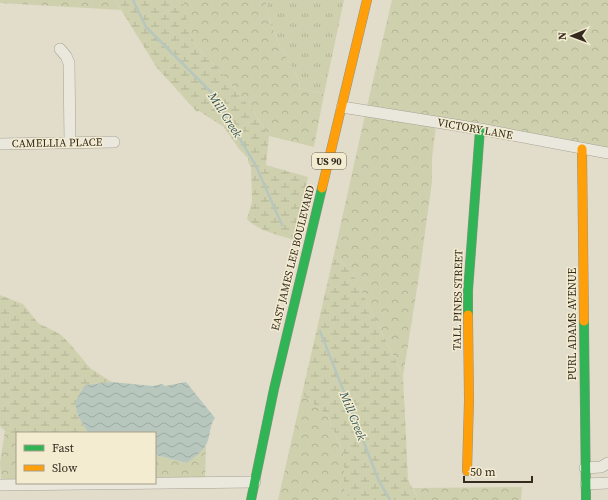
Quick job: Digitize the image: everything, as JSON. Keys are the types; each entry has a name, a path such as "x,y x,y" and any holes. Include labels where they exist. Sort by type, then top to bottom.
{"street":[{"name":"EAST JAMES LEE BOULEVARD","path":"251,500 274,389 368,0"},
{"path":"60,49 66,56 69,63 70,143"},
{"name":"VICTORY LANE","path":"342,107 480,129 608,153"},
{"name":"TALL PINES STREET","path":"468,471 468,291 480,129"},
{"name":"CAMELLIA PLACE","path":"0,144 114,142"},
{"name":"PURL ADAMS AVENUE","path":"582,149 588,468 586,500"},
{"path":"588,468 601,467 608,463"},
{"path":"156,483 255,482"},
{"path":"0,485 85,484"},
{"path":"586,484 608,484"}],"green space":[{"path":"0,0 115,0 121,10 0,3"},
{"path":"115,0 185,0 183,8 195,45 225,77 256,115 269,136 266,165 308,177 295,240 262,229 247,219 252,201 251,167 248,162 248,158 239,149 224,127 199,111 197,112 157,68"},
{"path":"185,0 266,0 270,21 299,81 300,88 324,94 314,147 269,136 256,115 225,77 195,45 182,8"},
{"path":"266,0 344,0 324,94 300,88 299,81 270,21"},
{"path":"392,0 608,0 608,149 367,106"},
{"path":"365,115 436,126 432,158 432,182 403,376 353,274 334,254"},
{"path":"334,254 353,274 403,376 408,480 419,500 350,500 344,488 344,456 328,416 302,394"},
{"path":"0,295 23,304 38,323 60,334 90,368 112,382 92,384 78,416 87,432 16,432 16,436 5,431 0,426"},
{"path":"302,394 328,416 344,456 344,488 350,500 278,500"},
{"path":"5,431 16,436 16,481 1,481 0,462"},
{"path":"206,446 205,479 156,479 156,455 187,463"},
{"path":"522,487 521,500 419,500 413,488"}],"water":[{"path":"112,382 153,386 162,384 165,386 186,382 215,418 208,442 197,455 187,463 156,455 156,432 87,432 78,416 75,402 85,385"}],"waterway":[{"name":"Mill Creek","path":"133,0 146,27 214,95 256,166 282,225"},
{"name":"Mill Creek","path":"320,331 379,481 390,500"}],"traffic: fast":[{"path":"468,315 468,291 480,129"},
{"path":"251,500 274,389 322,188"},
{"path":"584,321 586,500"}],"traffic: slow":[{"path":"322,188 367,0"},
{"path":"582,149 584,321"},
{"path":"467,471 469,400 468,315"}]}
